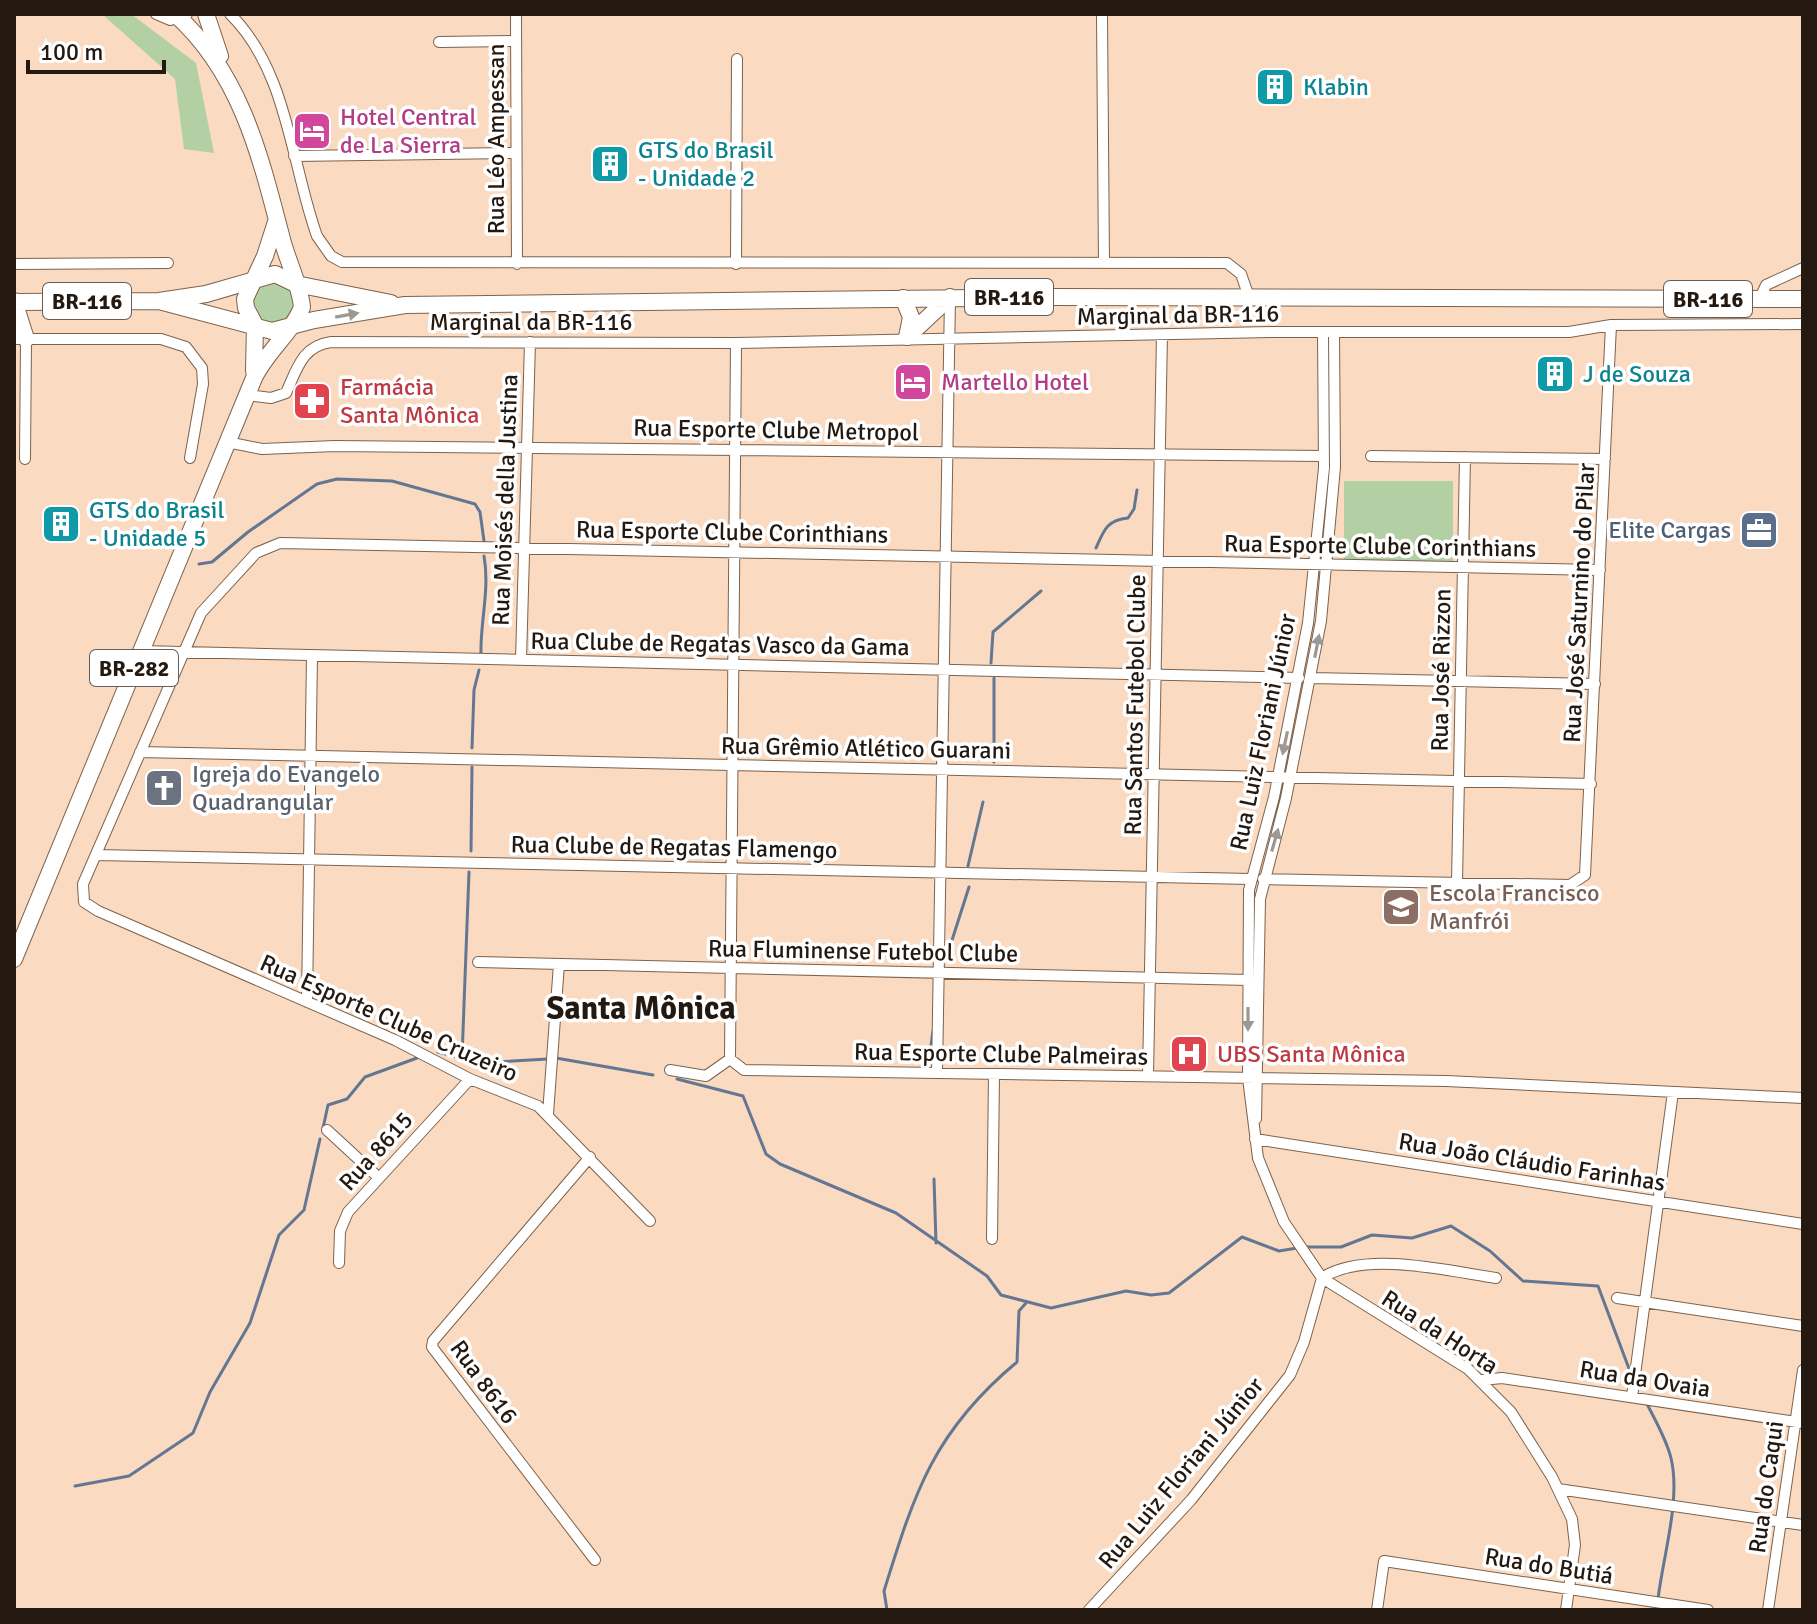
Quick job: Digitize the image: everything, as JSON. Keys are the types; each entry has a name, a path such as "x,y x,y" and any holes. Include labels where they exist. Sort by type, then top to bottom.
{"highway":[{"path":"206,14 236,94"},
{"name":"BR-282","path":"14,959 254,378 269,350 302,307 264,166 236,94 181,15"},
{"name":"BR-282","path":"254,378 255,325 246,308 248,289 254,281 277,216"},
{"name":"BR-116","path":"14,302 159,301 275,274 296,284 405,305"},
{"path":"907,337 950,297"},
{"name":"BR-116","path":"159,301 272,331 405,305 950,297 1803,299"},
{"path":"903,298 911,317 907,337"},
{"path":"14,302 20,339"}],"street":[{"path":"156,14 170,20 181,15"},
{"path":"230,14 261,57 294,156 516,153"},
{"name":"Rua Léo Ampessan","path":"516,14 517,264"},
{"path":"1102,14 1104,263"},
{"path":"439,42 516,41"},
{"path":"736,264 737,59"},
{"name":"Marginal da BR-116","path":"294,156 314,226 331,256 355,264 1227,263 1241,274 1249,297"},
{"path":"14,264 168,263"},
{"path":"1760,298 1766,285 1803,268"},
{"path":"937,1073 950,297"},
{"name":"Marginal da BR-116","path":"247,395 271,398 286,393 306,352 319,344 736,343 907,337 1569,332 1611,325 1803,324"},
{"name":"Rua José Saturnino do Pilar","path":"1457,883 1570,885 1581,881 1587,868 1611,325"},
{"name":"Rua Luiz Floriani Júnior","path":"1254,1078 1263,879 1290,778 1311,678 1321,564 1328,332"},
{"name":"Rua Luiz Floriani Júnior","path":"1089,1610 1191,1500 1290,1375 1304,1342 1322,1278 1297,1244 1265,1180 1255,1139 1248,980 1251,879 1278,777 1299,678 1321,564 1335,467 1328,332"},
{"name":"Rua Santos Futebol Clube","path":"1148,1076 1162,335"},
{"path":"25,459 20,339 161,339 186,347 202,368 203,384 190,458"},
{"name":"Rua Moisés della Justina","path":"521,660 530,342"},
{"path":"670,1070 706,1076 730,1059 736,343"},
{"name":"Rua Esporte Clube Metropol","path":"227,442 262,449 335,446 1324,456"},
{"path":"1371,456 1605,459"},
{"name":"Rua José Rizzon","path":"1457,883 1465,457"},
{"name":"Rua Esporte Clube Corinthians","path":"82,897 83,884 183,652 207,604 266,547 280,543 1600,570"},
{"name":"Rua Clube de Regatas Vasco da Gama","path":"141,651 1299,678"},
{"path":"307,1002 312,655"},
{"path":"1311,678 1595,684"},
{"name":"Rua Grêmio Atlético Guarani","path":"140,752 1591,784"},
{"name":"Rua Clube de Regatas Flamengo","path":"96,855 1251,879"},
{"path":"1263,879 1457,883"},
{"name":"Rua Esporte Clube Cruzeiro","path":"82,897 98,911 403,1043 470,1079 528,1101 548,1114 650,1221"},
{"name":"Rua Fluminense Futebol Clube","path":"478,962 1248,980"},
{"path":"548,1114 554,1071 559,964"},
{"name":"Rua Esporte Clube Palmeiras","path":"730,1059 744,1070 1446,1081 1803,1098"},
{"path":"992,1239 994,1074"},
{"name":"Rua 8615","path":"339,1263 342,1223 470,1079"},
{"path":"1634,1390 1673,1092"},
{"path":"327,1130 379,1178"},
{"name":"Rua João Cláudio Farinhas","path":"1255,1139 1803,1224"},
{"name":"Rua 8616","path":"590,1157 433,1341 432,1347 595,1560"},
{"path":"1322,1278 1341,1269 1393,1265 1496,1278"},
{"name":"Rua da Horta","path":"1322,1278 1482,1380 1511,1412 1558,1489 1574,1532 1566,1610"},
{"path":"1617,1298 1803,1326"},
{"name":"Rua do Caqui","path":"1768,1610 1799,1422 1803,1370"},
{"name":"Rua da Ovaia","path":"1482,1380 1502,1378 1634,1390 1650,1400 1799,1422"},
{"path":"1558,1489 1803,1525"},
{"name":"Rua do Butiá","path":"1377,1610 1384,1561 1708,1610"}],"green space":[{"path":"102,14 131,14 196,63 214,153 184,149 175,79"},
{"path":"273,282 288,288 294,303 288,318 273,324 258,318 252,303 258,288"},
{"path":"1344,481 1453,481 1453,562 1344,562"}],"waterway":[{"path":"199,564 212,562 248,532 317,484 337,479 392,481 475,504 480,512 484,541"},
{"path":"1096,548 1107,527 1128,518 1134,509 1137,490"},
{"path":"481,654 486,581 484,556"},
{"path":"991,663 993,632 1041,591"},
{"path":"472,748 474,690 479,670"},
{"path":"994,678 994,762"},
{"path":"471,851 472,767"},
{"path":"968,866 983,802"},
{"path":"462,1058 469,872"},
{"path":"946,959 969,887"},
{"path":"929,1060 933,1031"},
{"path":"438,1052 479,1063 548,1059"},
{"path":"323,1128 328,1105 347,1099 365,1077 417,1058"},
{"path":"556,1058 653,1075"},
{"path":"677,1079 743,1096 766,1154 780,1164 896,1213 987,1276 1001,1295 1051,1308 1126,1291 1151,1295 1169,1293 1242,1237 1279,1251 1297,1248"},
{"path":"75,1486 129,1476 193,1433 210,1392 250,1323 279,1235 304,1210 320,1139"},
{"path":"934,1179 936,1243"},
{"path":"1305,1247 1341,1247 1372,1235 1412,1238 1451,1226 1490,1251 1523,1281 1598,1286 1631,1374"},
{"path":"887,1610 884,1591 918,1493 947,1438 989,1388 1017,1362 1019,1311 1026,1303"},
{"path":"1646,1402 1666,1443 1674,1474 1673,1510 1658,1599"}],"place":[{"name":"Klabin","path":"1275,87"},
{"name":"Hotel Central de La Sierra","path":"312,131"},
{"name":"GTS do Brasil - Unidade 2","path":"610,164"},
{"name":"J de Souza","path":"1555,374"},
{"name":"Martello Hotel","path":"913,382"},
{"name":"Farmácia Santa Mônica","path":"312,401"},
{"name":"GTS do Brasil - Unidade 5","path":"61,524"},
{"name":"Elite Cargas","path":"1759,530"},
{"name":"Igreja do Evangelo Quadrangular","path":"164,788"},
{"name":"Escola Francisco Manfrói","path":"1401,907"},
{"name":"UBS Santa Mônica","path":"1189,1054"}],"district":[{"name":"Santa Mônica","path":"641,1008"}]}
